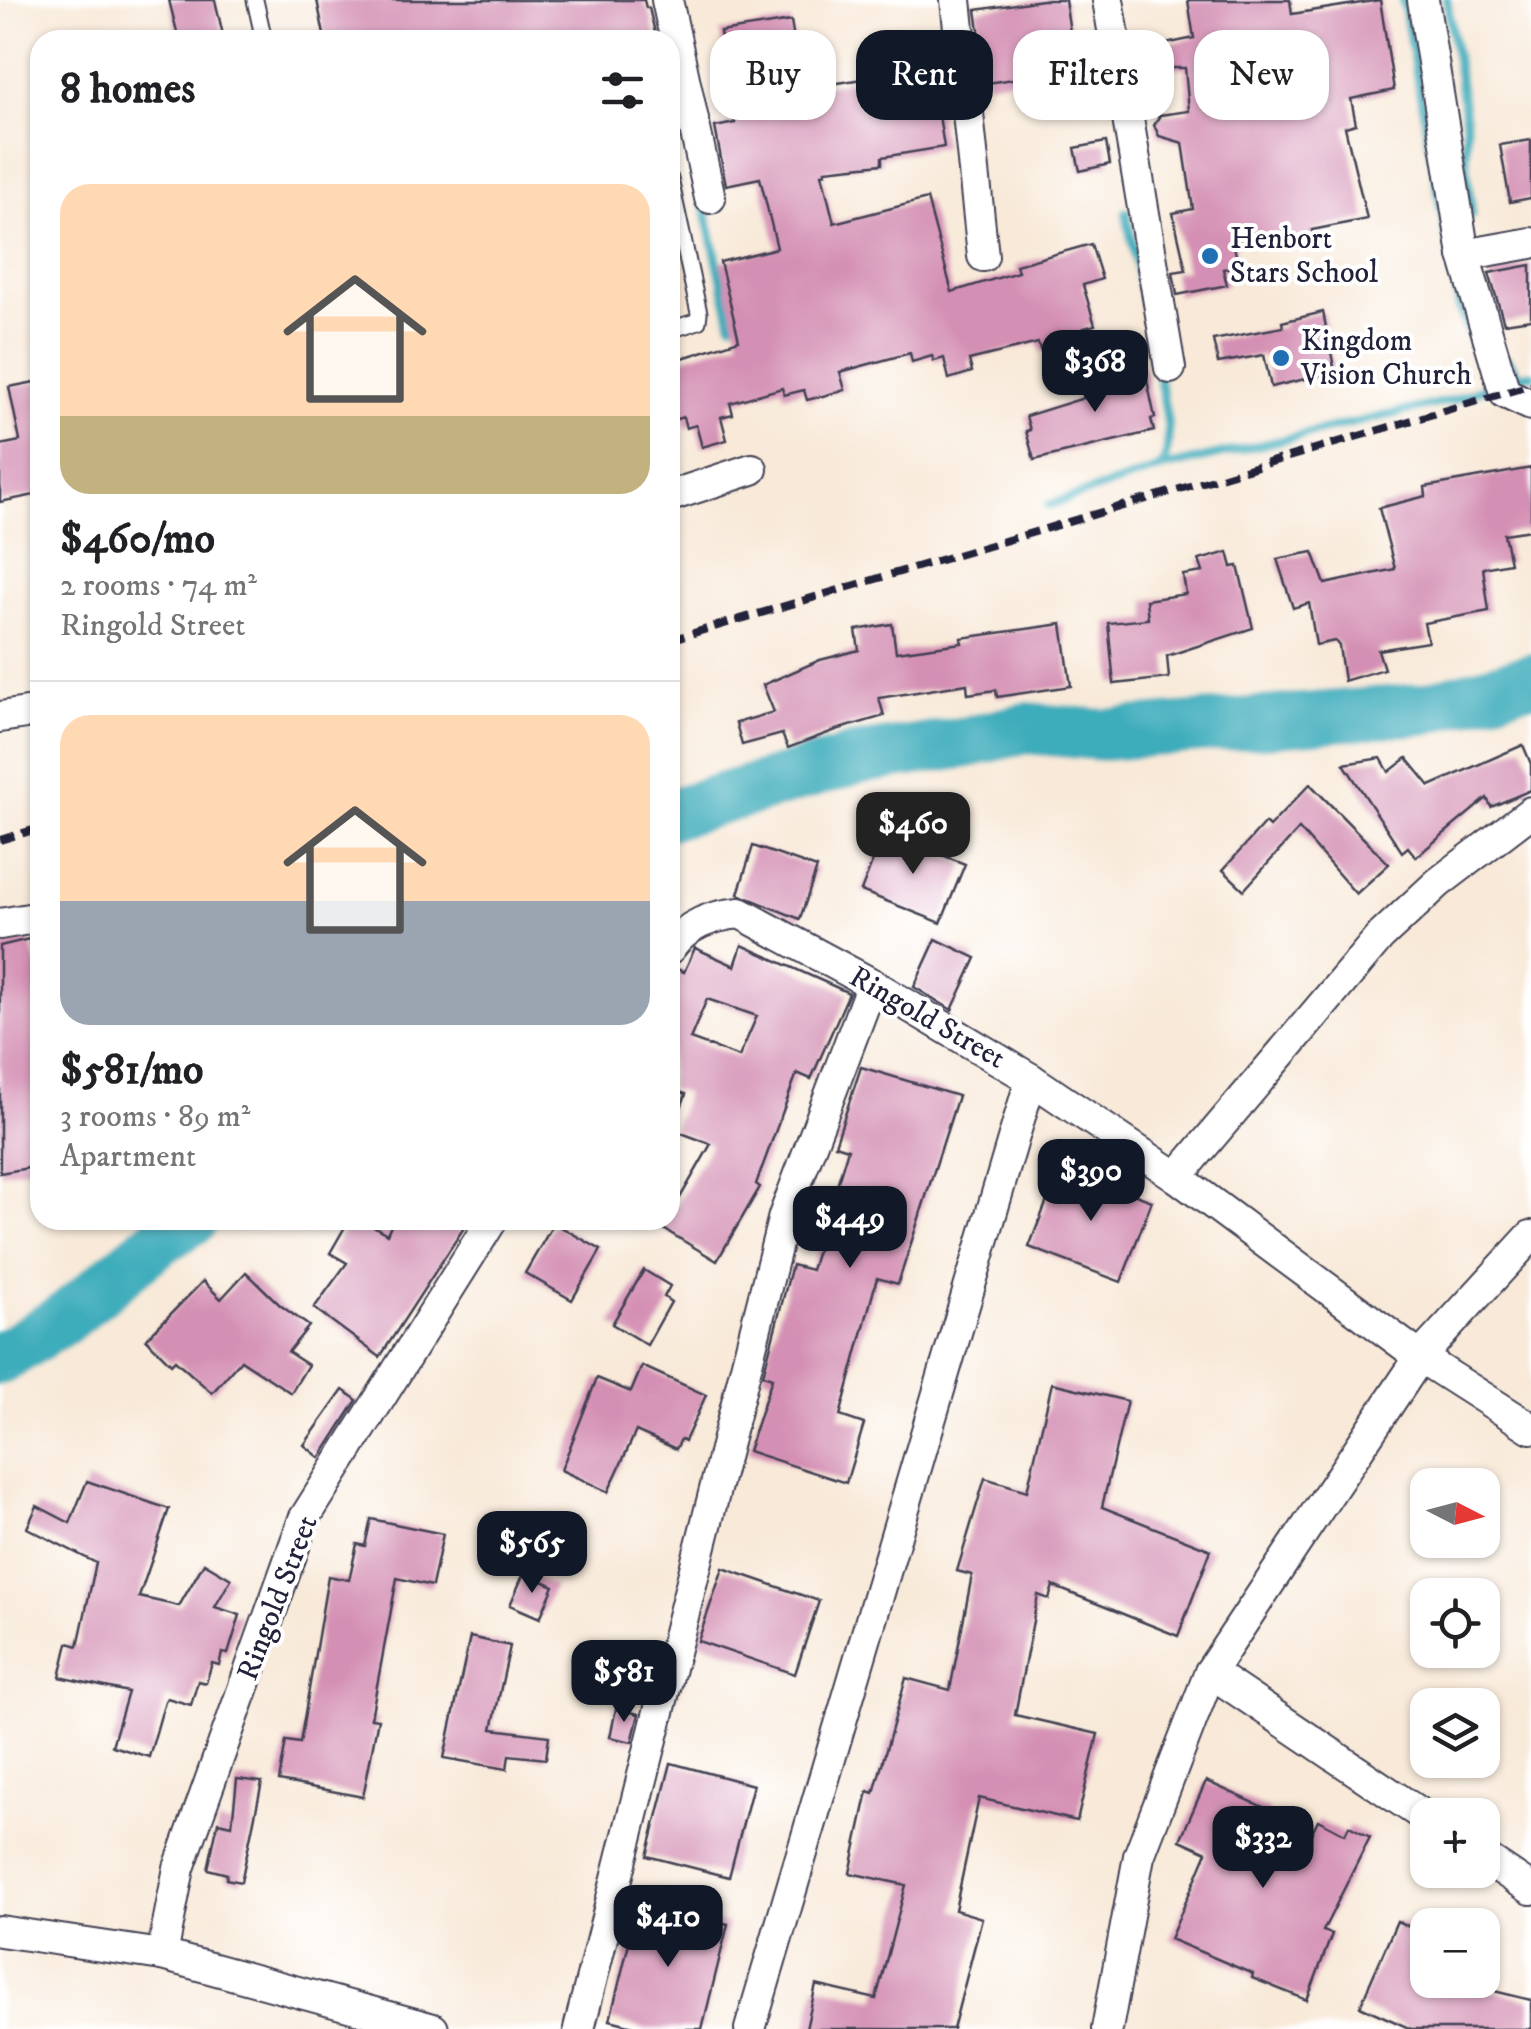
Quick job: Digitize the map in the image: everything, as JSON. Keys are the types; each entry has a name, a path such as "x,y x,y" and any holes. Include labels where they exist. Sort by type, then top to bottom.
{"street":[{"path":"667,0 674,30"},
{"path":"956,0 983,256"},
{"path":"1108,0 1170,368"},
{"path":"1424,0 1464,255 1505,393 1531,405"},
{"path":"680,60 710,198"},
{"path":"1464,255 1531,242"},
{"path":"680,493 752,469"},
{"path":"0,718 30,713"},
{"path":"1177,1177 1380,937 1438,883 1531,812"},
{"name":"Ringold Street","path":"680,938 696,923 740,913 872,984 1031,1079 1177,1177 1420,1358 1531,1428"},
{"path":"0,924 30,918"},
{"path":"579,2029 784,1216 872,984"},
{"path":"750,2029 1031,1079"},
{"name":"Ringold Street","path":"162,1955 179,1868 304,1519 486,1230"},
{"path":"1107,2029 1138,1856 1210,1672 1420,1358 1531,1236"},
{"path":"1210,1672 1410,1807"},
{"path":"1500,1868 1531,1889"},
{"path":"0,1931 162,1955 434,2029"}],"lane":[{"path":"255,0 262,30"},
{"path":"680,257 699,313 698,321 680,327"}],"building":[{"path":"169,0 215,0 222,30 176,30"},
{"path":"317,0 644,0 654,30 323,30"},
{"path":"1065,0 1070,30 1013,30 1013,79 993,82 993,30 979,30 976,10"},
{"path":"1188,0 1290,0 1292,14 1380,0 1394,90 1351,99 1356,124 1345,127 1367,219 1312,230 1314,243 1292,247 1289,235 1234,245 1238,266 1223,269 1227,285 1177,295 1173,272 1186,270 1173,213 1193,209 1183,143 1159,136 1154,125 1157,120 1174,120 1174,113 1189,111 1185,68 1174,68 1174,42 1194,38"},
{"path":"791,21 792,30 733,30"},
{"path":"856,80 856,120 940,120 944,147 882,157 882,164 825,170 822,174 834,223 927,199 952,292 1018,272 1016,265 1091,244 1102,279 1083,285 1095,325 1084,328 1087,338 1041,352 1038,343 969,360 972,372 949,379 944,358 934,361 932,356 912,362 910,353 840,372 845,390 807,400 804,390 784,395 782,388 730,403 733,414 721,417 727,440 702,447 696,425 686,428 683,417 680,418 680,359 739,340 720,262 777,248 760,178 726,185 715,127 735,120 836,120 836,83"},
{"path":"1531,140 1531,198 1510,202 1500,145"},
{"path":"1106,142 1110,164 1080,171 1075,148"},
{"path":"1531,265 1531,319 1504,323 1489,273"},
{"path":"1323,312 1335,372 1271,387 1264,355 1218,363 1213,340 1283,327 1282,322"},
{"path":"1144,366 1154,431 1034,460 1026,416 1084,398 1083,393 1089,390 1086,378"},
{"path":"30,383 30,496 0,502 0,445 20,441 9,387"},
{"path":"1531,468 1531,530 1504,534 1510,563 1483,568 1489,611 1424,623 1428,642 1378,650 1384,669 1344,681 1339,646 1335,641 1316,645 1309,603 1293,608 1277,559 1313,552 1325,584 1395,569 1379,508 1426,496 1425,487"},
{"path":"1228,552 1232,567 1238,566 1253,628 1167,656 1169,678 1114,684 1108,623 1148,619 1146,600 1186,594 1183,575 1203,572 1199,560"},
{"path":"892,624 896,652 1062,624 1071,686 997,697 996,690 968,694 967,684 879,698 884,716 788,748 782,734 742,745 736,723 774,712 763,685 820,660 859,650 856,630"},
{"path":"1523,745 1531,764 1531,790 1491,807 1487,798 1416,857 1408,847 1402,852 1344,764 1381,758 1389,772 1407,758 1430,786"},
{"path":"1310,784 1389,864 1356,894 1299,829 1244,890 1223,870 1265,823 1269,827"},
{"path":"884,832 965,864 941,923 861,891"},
{"path":"753,846 817,868 800,919 738,894"},
{"path":"29,939 30,942 30,1168 0,1173 0,946"},
{"path":"936,939 976,958 952,1010 914,987"},
{"path":"742,945 849,993 811,1079 797,1073 756,1184 760,1187 717,1261 665,1230 680,1230 680,1198 711,1144 680,1133 680,1111 686,1094 680,1092 680,970 684,972 695,948 735,966","holes":["707,999 757,1016 739,1057 690,1039"]},
{"path":"861,1067 958,1096 898,1284 877,1278 840,1416 864,1424 846,1483 748,1451 772,1378 763,1375 792,1265 811,1270 848,1149 835,1145"},
{"path":"1060,1167 1152,1201 1121,1282 1029,1247"},
{"path":"343,1230 380,1230 387,1234 389,1230 462,1230 380,1357 314,1308 347,1263 330,1253"},
{"path":"550,1230 566,1230 601,1250 572,1300 525,1273"},
{"path":"644,1270 670,1286 664,1297 671,1302 647,1345 612,1324"},
{"path":"246,1272 309,1326 288,1352 308,1365 291,1393 241,1360 212,1393 175,1360 171,1364 146,1339 203,1281 221,1299"},
{"path":"642,1366 706,1395 685,1441 681,1439 676,1449 636,1431 608,1492 561,1470 597,1378 631,1392"},
{"path":"1052,1383 1127,1401 1102,1507 1211,1550 1178,1636 1053,1586 1049,1599 1038,1595 1015,1715 1098,1734 1077,1821 979,1798 955,1910 982,1918 953,2029 806,2029 816,1985 876,1999 906,1885 850,1873 868,1791 874,1793 906,1678 950,1690 972,1575 957,1571 985,1478 1027,1491"},
{"path":"343,1390 357,1400 320,1458 304,1445"},
{"path":"87,1481 169,1509 139,1597 179,1606 204,1563 231,1579 215,1607 240,1615 228,1654 222,1653 219,1665 212,1663 206,1683 198,1681 191,1705 167,1698 165,1701 149,1757 112,1746 128,1692 60,1677 68,1643 78,1646 96,1563 27,1528 37,1506 70,1523"},
{"path":"371,1519 443,1534 432,1586 397,1578 371,1718 378,1719 363,1797 279,1781 286,1741 300,1743 328,1576 349,1580 357,1544 365,1546"},
{"path":"723,1568 819,1601 795,1674 698,1641"},
{"path":"524,1573 554,1586 540,1618 510,1605"},
{"path":"470,1637 510,1646 492,1729 549,1736 546,1759 509,1755 507,1769 444,1758"},
{"path":"616,1709 639,1714 632,1742 610,1737"},
{"path":"671,1763 753,1785 729,1877 647,1856"},
{"path":"237,1779 262,1782 241,1882 208,1869 218,1822 232,1825"},
{"path":"1206,1781 1270,1810 1261,1830 1302,1852 1318,1820 1345,1834 1349,1826 1370,1837 1323,1931 1332,1934 1307,2000 1170,1939 1207,1852 1180,1840"},
{"path":"639,1902 728,1924 702,2029 645,2029 610,2020"},
{"path":"1397,1921 1410,1927 1410,1998 1500,1998 1500,1992 1531,2000 1531,2029 1411,2029 1360,2006"}],"waterway":[{"path":"1403,0 1460,310 1483,368"},
{"path":"1447,0 1466,122 1472,215"},
{"path":"704,204 732,323"},
{"path":"1126,212 1145,308"},
{"path":"1509,360 1519,376 1531,374"},
{"path":"1157,368 1168,432 1161,468"},
{"path":"1049,505 1161,468 1453,400 1490,386 1489,382"},
{"path":"680,811 856,759 968,742 1026,728 1103,735 1423,709 1531,679"},
{"path":"0,1359 66,1317 176,1230"}],"railway":[{"path":"680,637 1531,385"},
{"path":"0,840 30,831"}],"place":[{"name":"Henbort Stars School","path":"1210,256"},
{"name":"Kingdom Vision Church","path":"1281,358"}]}
